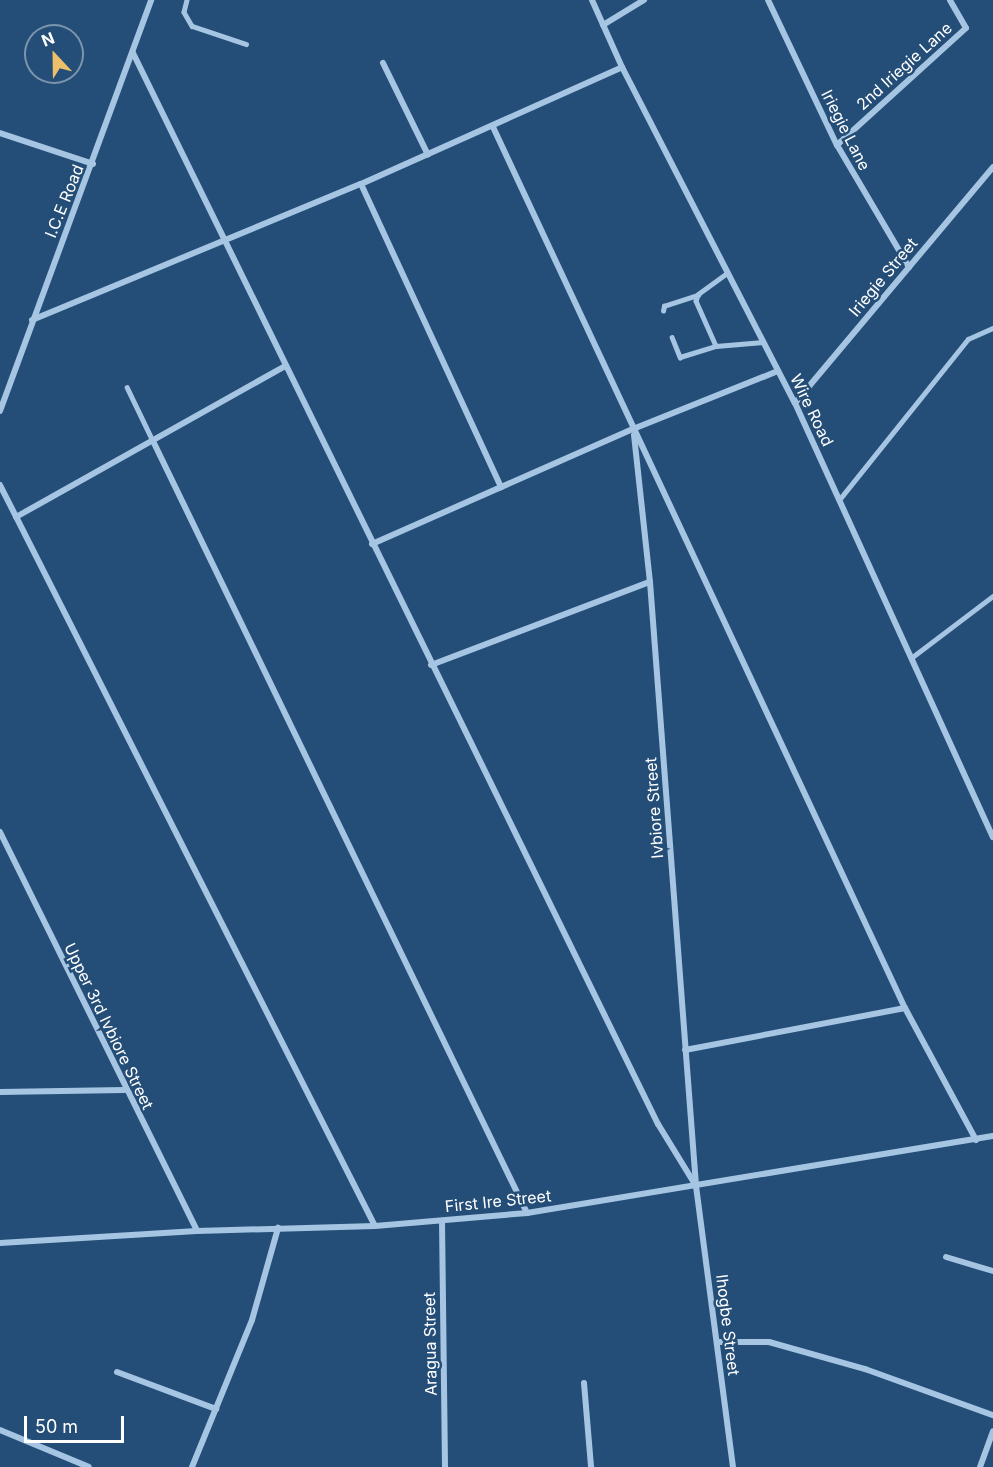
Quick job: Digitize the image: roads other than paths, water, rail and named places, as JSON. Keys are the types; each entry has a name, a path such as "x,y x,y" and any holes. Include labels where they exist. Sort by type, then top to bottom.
{"street":[{"name":"I.C.E Road","path":"0,411 32,320 93,164 151,0"},
{"name":"Wire Road","path":"592,0 622,67 795,403 993,837"},
{"path":"603,25 644,0"},
{"name":"Iriegie Lane","path":"768,0 837,145 909,267"},
{"name":"2nd Iriegie Lane","path":"837,145 966,28 950,0"},
{"path":"133,53 658,1124 696,1186"},
{"path":"383,63 428,155"},
{"path":"32,320 361,184 493,127 622,67"},
{"path":"493,127 905,1008 976,1140"},
{"path":"0,133 93,164"},
{"name":"Iriegie Street","path":"795,403 993,168"},
{"path":"361,184 501,487"},
{"path":"16,517 285,366"},
{"path":"372,544 633,429 778,371"},
{"name":"Ivbiore Street","path":"633,429 651,582 696,1186"},
{"path":"153,441 527,1213"},
{"path":"0,485 375,1226"},
{"path":"431,665 651,582"},
{"name":"Upper 3rd Ivbiore Street","path":"0,832 124,1090 197,1231"},
{"path":"685,1050 905,1008"},
{"path":"0,1092 124,1090"},
{"name":"First Ire Street","path":"0,1243 197,1231 375,1226 527,1213 993,1136"},
{"name":"Ihogbe Street","path":"696,1186 733,1467"},
{"name":"Aragua Street","path":"442,1221 445,1467"},
{"path":"192,1467 252,1320 278,1228"},
{"path":"946,1257 993,1270"},
{"path":"717,1342 779,1345 865,1369 993,1415"},
{"path":"117,1372 216,1408"},
{"path":"584,1383 591,1467"},
{"path":"0,1430 89,1467"},
{"path":"980,1467 993,1431"}],"lane":[{"path":"187,0 184,12 192,26 246,44"},
{"path":"663,311 664,306 698,295 728,273"},
{"path":"698,295 696,301 716,346"},
{"path":"839,500 968,339 993,328"},
{"path":"672,337 680,357 716,346 763,342"},
{"path":"127,387 153,441"},
{"path":"911,658 993,596"}]}
